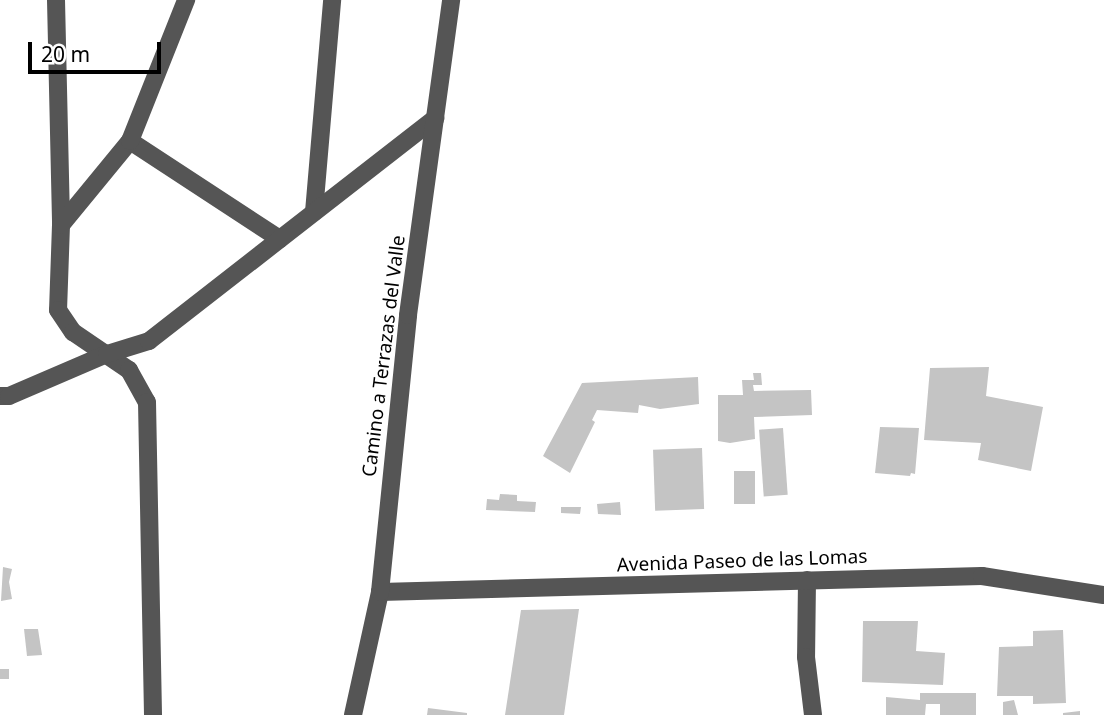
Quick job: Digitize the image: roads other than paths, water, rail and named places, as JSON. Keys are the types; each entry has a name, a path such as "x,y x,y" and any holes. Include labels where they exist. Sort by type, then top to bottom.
{"street":[{"path":"56,0 61,225 58,310 73,332 129,370 147,402 153,715"},
{"path":"61,225 130,141 186,0"},
{"path":"314,212 332,0"},
{"name":"Camino a Terrazas del Valle","path":"353,715 380,592 408,315 451,0"},
{"path":"0,396 9,396 107,354 149,341 435,118"},
{"path":"130,141 280,239"},
{"name":"Avenida Paseo de las Lomas","path":"380,592 982,576 1104,595"},
{"path":"807,580 806,657 813,715"}]}
